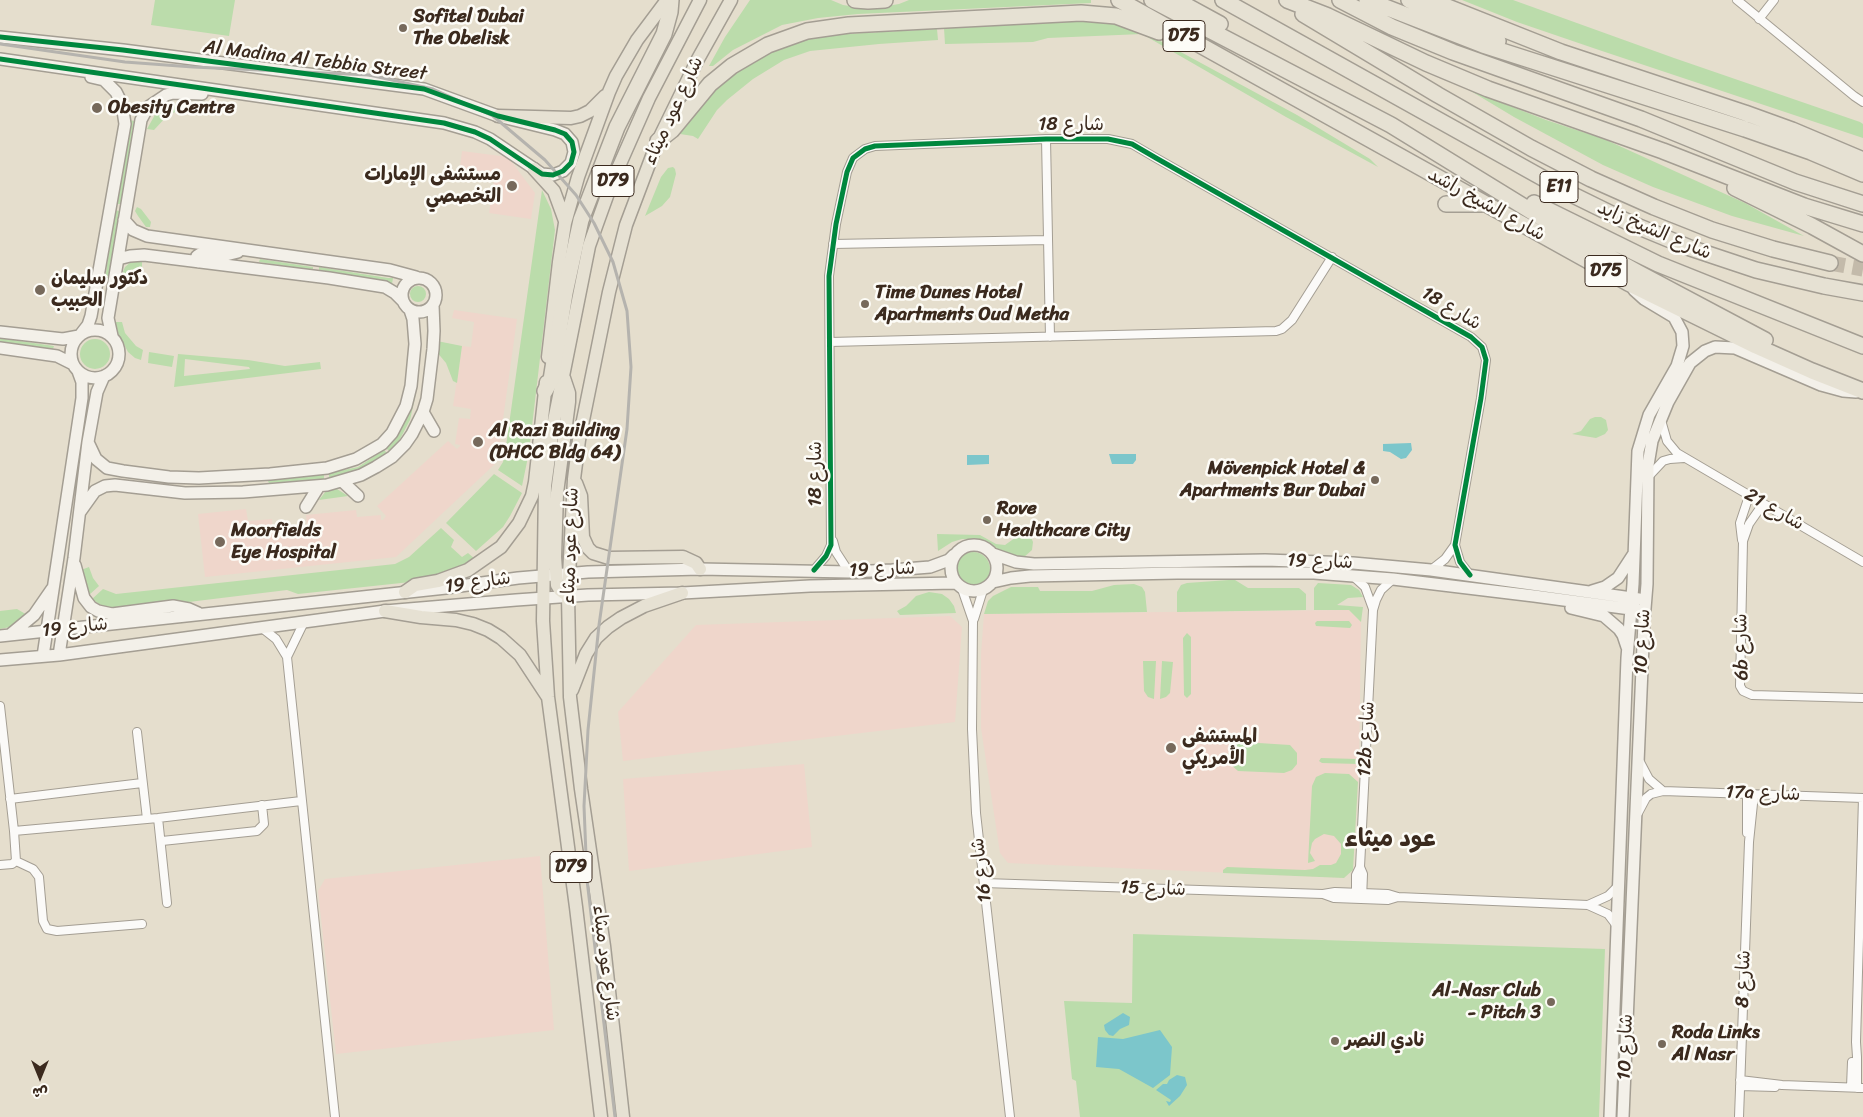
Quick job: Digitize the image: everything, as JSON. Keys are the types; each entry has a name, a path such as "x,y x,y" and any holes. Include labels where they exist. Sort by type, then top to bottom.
{"highway":[{"path":"545,391 552,380 565,293 581,220 617,127 664,34 671,0"},
{"path":"855,0 885,0"},
{"name":"شارع الشيخ راشد","path":"1119,0 1628,283 1756,346 1863,391"},
{"path":"1152,0 1391,125 1565,232 1760,337 1812,371"},
{"path":"1176,0 1242,37 1278,66"},
{"name":"شارع الشيخ زايد","path":"1223,0 1575,196 1632,224 1690,248 1756,270 1863,293"},
{"name":"شارع الشيخ زايد","path":"1281,0 1438,95 1591,179 1712,230 1773,249 1830,263"},
{"path":"1287,0 1328,16 1426,63 1488,90 1663,151 1804,206 1863,224"},
{"path":"1340,0 1392,27 1453,52 1515,76 1641,119 1795,182 1863,204"},
{"path":"1367,0 1484,45 1811,152 1863,174"},
{"path":"1409,0 1571,72"},
{"path":"1430,0 1561,52 1792,130 1863,160"},
{"path":"658,141 672,130 710,84 743,58 787,37 835,26 1070,13 1105,14 1144,25 1214,59 1249,72"},
{"path":"1745,113 1784,123 1863,150"},
{"path":"1663,151 1695,170 1784,212 1863,254"},
{"path":"1722,152 1798,190 1863,215"},
{"path":"1486,184 1532,202 1621,246 1696,280 1863,346"},
{"path":"1446,204 1484,204"}],"main road":[{"path":"405,592 415,585 446,578 468,570 501,547 520,523 529,503 535,482 557,276 566,223 576,183 609,92 637,40 667,0"},
{"name":"شارع عود ميثاء","path":"602,1117 548,697 543,598 549,575 544,515 547,470 584,268 599,218 612,182 648,98 700,0"},
{"name":"شارع عود ميثاء","path":"623,1117 604,946 570,697 568,596 574,479 579,440 617,258 637,193 658,141 698,59 731,0"},
{"name":"Al Madina Al Tebbia Street","path":"0,37 124,50 424,89 498,116 565,134 572,142 574,152 571,163 564,171 553,175 542,174 490,139 444,123 0,59"},
{"path":"43,656 82,398 82,382 71,349 88,325 91,316 125,119 122,104 104,80 81,74 76,70"},
{"path":"0,348 56,356 90,378 104,376 113,370 119,359 118,348 112,336 108,318 141,120 148,107 159,98 173,93 223,95 234,92"},
{"path":"498,116 559,118 580,116 597,105 609,92"},
{"path":"534,169 554,191 559,200 566,223"},
{"path":"124,220 133,230 147,236 390,270 425,278 434,286 436,298 433,305 429,309 420,312 410,310"},
{"path":"199,262 197,256 200,254 230,254 242,249"},
{"path":"88,442 96,459 102,465 123,471 192,478 270,474 327,468 356,459 382,444 392,433 406,406 412,381 415,339 413,319 410,310 390,289 329,278 144,255 118,259"},
{"path":"402,300 404,285 416,277"},
{"name":"شارع 10","path":"1610,1117 1620,885 1627,652 1635,552 1638,451 1649,415 1677,366 1683,346 1682,332 1674,318 1644,299 1628,283"},
{"path":"80,512 95,491 105,486 115,485 170,492 213,493 319,486 361,475 392,457 412,434 427,399 433,349 433,305"},
{"path":"0,332 63,339 96,330 112,336"},
{"name":"شارع 10","path":"1623,1117 1645,605 1648,477 1652,441 1661,418 1690,363 1705,351 1715,347 1734,348 1832,388 1854,393 1863,391"},
{"path":"59,655 74,558 88,442 97,392 104,376"},
{"path":"423,412 434,432"},
{"path":"213,493 212,490 216,484 262,480 270,474"},
{"path":"574,479 581,496 583,537 588,548 593,553 609,558 683,556 696,563 700,569"},
{"path":"342,481 358,496"},
{"path":"306,507 319,486"},
{"path":"977,545 993,554 998,568 993,582 983,590 972,592 959,586 950,569 954,555 964,547 977,545"},
{"path":"1589,592 1605,586 1618,578 1635,552"},
{"name":"شارع 19","path":"993,554 1008,560 1024,563 1265,560 1353,563 1431,570 1589,592 1632,604"},
{"name":"شارع 19","path":"4,636 549,575 700,569 849,572 930,567 949,560 954,555"},
{"path":"74,558 82,594 86,601 98,611 112,614 173,606 189,609 200,614"},
{"name":"شارع 19","path":"993,582 1020,577 1168,573 1314,573 1393,579 1534,596 1645,605"},
{"path":"549,575 560,590 568,596"},
{"path":"4,636 34,615 54,586"},
{"name":"شارع 19","path":"0,660 59,655 385,611 568,596 682,593 810,586 959,586"},
{"path":"570,697 586,654 596,638 621,618 644,606 682,593"},
{"path":"1534,596 1548,603 1604,616 1623,635 1627,652"},
{"path":"385,611 456,620 488,630 501,638 520,655 548,697"}],"street":[{"path":"1737,0 1863,102"},
{"path":"1760,19 1774,0"},
{"path":"1854,96 1863,107"},
{"path":"1046,139 1050,337"},
{"name":"شارع 18","path":"814,570 829,551 832,536 828,289 833,244 849,165 858,153 875,146 1046,139 1108,139 1132,144 1471,337 1482,347 1485,354 1486,368 1482,398 1455,545"},
{"path":"833,244 1048,240"},
{"path":"830,342 1276,331 1282,329 1292,320 1332,257"},
{"name":"شارع 21","path":"1661,418 1667,441 1671,448 1685,458 1863,562"},
{"path":"1648,477 1663,461 1685,458"},
{"name":"6b شارع","path":"1749,496 1740,523 1743,542 1739,682 1743,691 1752,695 1863,698"},
{"name":"6b شارع","path":"1743,542 1749,524 1763,504"},
{"name":"شارع 18","path":"832,536 836,552 849,572"},
{"path":"1431,570 1445,559 1455,545"},
{"path":"1455,545 1460,562 1470,575"},
{"name":"12b شارع","path":"1354,577 1365,587 1373,610"},
{"name":"12b شارع","path":"1359,896 1363,877 1360,868 1373,610 1381,590 1393,579"},
{"name":"شارع 16","path":"959,586 973,621"},
{"name":"شارع 16","path":"983,590 973,621 973,760 976,813 1010,1117"},
{"path":"287,657 304,622"},
{"path":"262,628 276,639 287,657 335,1117"},
{"path":"0,709 16,861"},
{"path":"137,732 147,819"},
{"path":"1638,756 1649,779 1663,791"},
{"path":"10,799 142,783"},
{"path":"0,790 9,789"},
{"path":"1635,819 1646,798 1663,791"},
{"name":"17a شارع","path":"1663,791 1863,798"},
{"name":"شارع 8","path":"1739,1117 1750,794"},
{"path":"1740,1083 1857,1088 1856,1042 1863,798"},
{"path":"14,832 158,818 301,800"},
{"path":"162,841 257,831 264,824 262,805"},
{"path":"158,818 162,841 167,903"},
{"path":"0,865 12,864 16,861"},
{"path":"16,861 33,869 39,877 43,921 48,929 57,931 142,924"},
{"name":"شارع 15","path":"984,884 1323,894 1331,898 1359,896 1392,900 1398,897 1588,904 1608,896 1620,885"},
{"name":"شارع 15","path":"1588,904 1608,914 1618,927"}],"shaded area":[{"name":"مستشفى الإمارات التخصصي","path":"462,151 508,157 535,193 531,219 489,213 494,180 459,175"},
{"name":"Al Razi Building (DHCC Bldg 64)","path":"454,310 517,319 497,462 396,557 205,577 198,514 246,509 248,521 272,519 273,530 307,526 306,515 356,510 357,517 381,515 381,520 383,520 386,516 377,506 448,441 457,449 460,446 455,444 459,418 470,419 471,409 453,406 462,346 471,347 474,322 452,318"},
{"name":"المستشفى الأمريكي","path":"1349,610 1361,622 1359,770 1353,870 1344,878 1008,863 1000,853 981,728 981,654 984,614"},
{"path":"950,616 962,627 955,722 623,761 618,712 696,625"},
{"path":"804,764 812,847 629,871 623,779"},
{"path":"540,856 554,1030 336,1054 318,891 325,879"}],"green space":[{"path":"155,0 235,0 229,36 151,25"},
{"path":"750,0 831,0 843,5 869,9 899,4 909,0 1091,0 1091,3 858,14 818,18 782,25 733,50 713,66 709,66 725,37"},
{"path":"1462,0 1513,0 1860,122 1863,124 1863,138 1517,22"},
{"path":"1092,20 1117,23 1153,37 1297,115 1370,159 1378,167 1286,117 1142,34 1048,38 1033,42 945,44 944,28"},
{"path":"937,29 938,40 810,51 784,60 753,79 727,100 717,110 698,139 693,136 680,134 699,106 717,88 753,61 776,50 800,41 828,35"},
{"path":"1469,90 1546,120 1604,139 1745,203 1804,236 1732,216 1653,187 1603,165 1514,117"},
{"path":"177,104 189,105 167,116 154,130 147,129 156,113 166,107"},
{"path":"130,120 134,121 121,204 117,204"},
{"path":"673,167 676,174 670,197 662,206 645,216 661,177 668,168"},
{"path":"542,190 551,209 555,230 529,452 522,486 498,470 503,462 505,453"},
{"path":"137,207 141,209 151,222 150,227 146,227 138,216 135,211"},
{"path":"115,210 119,211 108,280 105,279"},
{"path":"142,259 142,269 131,277 129,282 125,281 122,274 125,267 132,261"},
{"path":"260,259 313,267 313,270 259,262"},
{"path":"319,267 393,278 392,284 319,271"},
{"path":"418,286 424,288 426,294 424,300 418,302 412,300 410,294 412,288"},
{"path":"115,322 122,322 125,333 136,346 143,350 141,360 128,352 117,331"},
{"path":"0,338 54,346 53,349 0,342"},
{"path":"95,339 101,340 109,348 109,360 101,368 95,369 89,368 81,360 80,354 81,348 89,340"},
{"path":"437,341 462,346 457,383 453,381 446,363 436,351"},
{"path":"149,352 174,356 172,367 148,363"},
{"path":"178,354 248,360 285,366 320,362 321,369 174,387","holes":["185,359 249,367 250,369 184,376"]},
{"path":"411,393 416,393 410,420 400,439 390,452 386,448 396,436 406,418"},
{"path":"1601,417 1606,420 1608,430 1605,434 1596,438 1572,434 1581,431 1590,419"},
{"path":"384,450 388,454 370,467 340,477 329,478 329,473 358,467"},
{"path":"324,474 324,479 269,483 268,481 280,478"},
{"path":"494,474 522,493 503,527 476,551 446,523"},
{"path":"337,489 348,496 319,500 326,491"},
{"path":"441,528 454,540 451,547 462,557 468,553 475,559 461,567 420,581 298,594 287,590 123,610 105,608 92,599 103,589 116,594 395,564 409,557"},
{"path":"937,534 980,535 996,544 1005,545 1019,535 1030,535 1033,542 1032,550 1023,558 1008,556 975,539 962,539 952,542 938,551"},
{"path":"973,552 980,553 985,557 989,562 989,576 985,581 980,585 973,586 966,585 961,581 957,576 956,569 957,562 961,557 966,553"},
{"path":"89,567 93,578 99,586 89,595 81,570"},
{"path":"1235,580 1248,588 1299,588 1306,594 1306,610 1177,612 1177,592 1181,585"},
{"path":"1318,583 1351,585 1359,590 1363,597 1348,598 1337,605 1363,607 1361,622 1349,610 1314,610 1314,588"},
{"path":"1134,584 1142,587 1145,592 1147,612 984,614 988,601 993,596 1011,587 1038,587 1040,591 1092,591 1114,585"},
{"path":"929,592 942,594 949,599 956,613 900,615 897,611 906,606 916,596"},
{"path":"17,609 29,616 15,626 0,629 0,611"},
{"path":"1317,621 1349,621 1352,625 1350,628 1316,626 1315,623"},
{"path":"1187,633 1191,637 1191,694 1187,698 1184,695 1183,638"},
{"path":"1143,661 1156,661 1154,699 1148,697 1144,691"},
{"path":"1162,661 1173,662 1170,693 1160,699"},
{"path":"1243,742 1290,745 1297,753 1297,764 1292,770 1284,773 1238,771 1229,763 1228,754 1234,744"},
{"path":"1321,758 1358,759 1359,764 1322,763 1319,761"},
{"path":"1325,773 1349,774 1358,782 1353,870 1344,878 1223,873 1223,870 1227,867 1305,870 1313,869 1320,865 1336,863 1341,854 1341,844 1334,836 1324,834 1312,843 1310,853 1315,861 1308,863 1312,786 1316,777"},
{"name":"نادي النصر","path":"1133,934 1605,949 1599,1117 1080,1117 1076,1081 1072,1079 1064,1001 1132,1003"}],"water":[{"path":"1411,443 1412,450 1406,458 1401,459 1390,452 1383,451 1383,444"},
{"path":"1109,454 1136,454 1136,460 1133,464 1112,464"},
{"path":"967,455 989,455 989,464 967,465"},
{"path":"1123,1013 1130,1017 1129,1025 1120,1029 1113,1036 1109,1035 1104,1025"},
{"path":"1160,1030 1172,1047 1170,1075 1153,1088 1119,1069 1096,1067 1098,1037 1123,1039"},
{"path":"1177,1075 1185,1077 1187,1085 1180,1096 1169,1106 1166,1101 1170,1102 1171,1100 1156,1090 1163,1084 1167,1084 1169,1080"}],"tunnel":[{"path":"1830,263 1863,269"}],"railway":[{"path":"0,44 125,62 369,75 433,89 493,116 545,160 576,195 594,223 613,262 627,311 631,367 627,429 599,625 588,730 584,806 587,880 615,1117"}],"cycle path":[{"path":"0,37 123,50 424,89 498,116 565,134 572,142 574,152 571,163 563,171 553,175 542,174 490,139 475,132 444,123 0,59"},
{"path":"814,570 826,556 831,545 829,276 836,224 847,172 853,158 865,149 875,146 1046,139 1108,139 1132,144 1471,337 1482,347 1486,360 1481,398 1455,545 1460,562 1470,575"}],"place":[{"name":"Sofitel Dubai The Obelisk","path":"403,28"},
{"name":"Obesity Centre","path":"97,108"},
{"name":"مستشفى الإمارات التخصصي","path":"512,186"},
{"name":"دكتور سليمان الحبيب","path":"40,290"},
{"name":"Time Dunes Hotel Apartments Oud Metha","path":"865,304"},
{"name":"Al Razi Building (DHCC Bldg 64)","path":"478,442"},
{"name":"Mövenpick Hotel & Apartments Bur Dubai","path":"1375,480"},
{"name":"Rove Healthcare City","path":"987,520"},
{"name":"Moorfields Eye Hospital","path":"220,542"},
{"name":"المستشفى الأمريكي","path":"1171,748"},
{"name":"Al-Nasr Club - Pitch 3","path":"1551,1002"},
{"name":"نادي النصر","path":"1335,1041"},
{"name":"Roda Links Al Nasr","path":"1662,1044"}],"district":[{"name":"عود ميثاء","path":"1390,840"}]}
